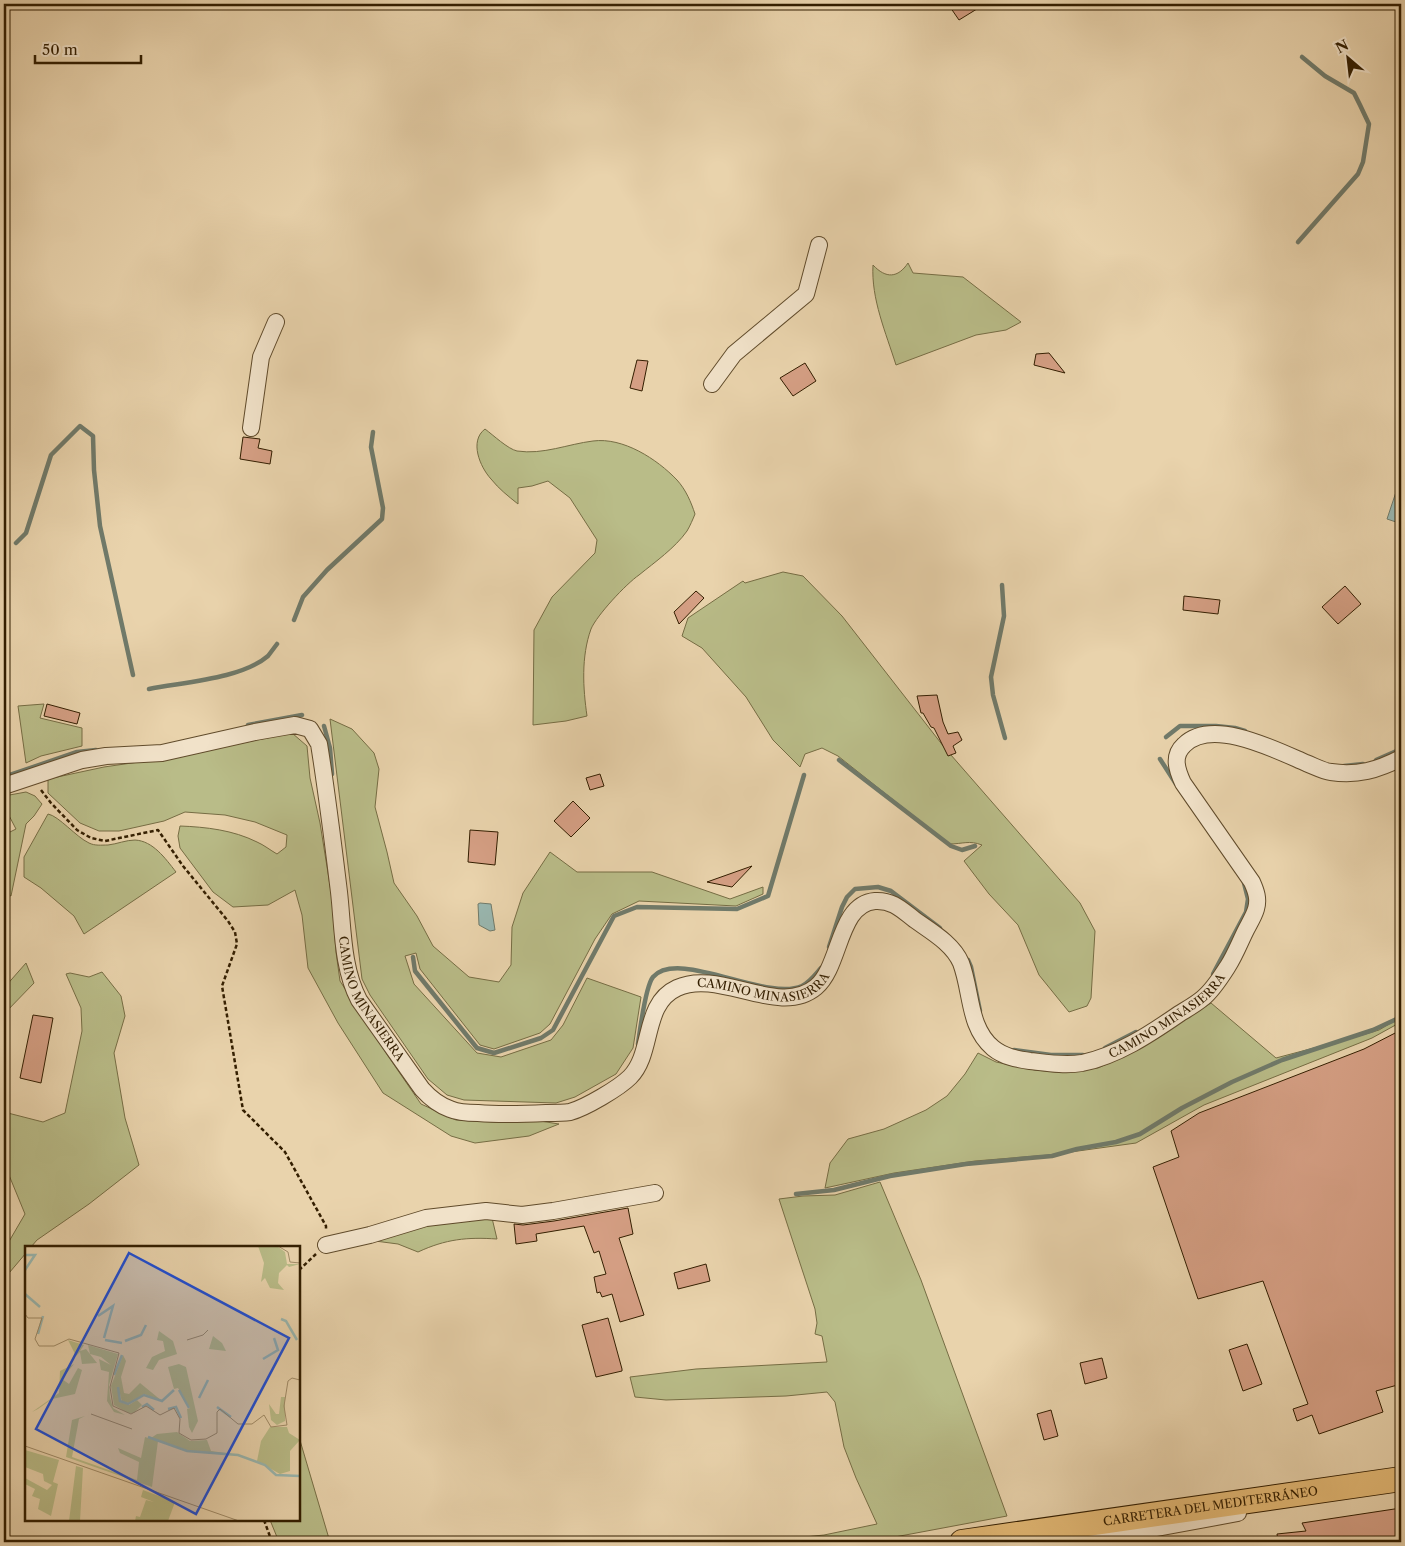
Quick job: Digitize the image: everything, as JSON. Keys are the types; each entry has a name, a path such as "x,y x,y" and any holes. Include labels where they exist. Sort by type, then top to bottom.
{"highway":[{"name":"CARRETERA DEL MEDITERRÁNEO","path":"962,1542 1401,1479"}],"street":[{"path":"712,384 734,354 806,294 819,245"},
{"path":"251,428 261,356 276,322"},
{"name":"CAMINO MINASIERRA","path":"4,786 82,760 106,756 162,753 296,725 310,729 319,744 335,856 347,962 354,990 359,1000 430,1098 449,1109 462,1112 509,1115 571,1112 601,1098 619,1086 631,1076 638,1065 656,1008 663,998 687,984 708,983 782,998 801,996 809,992 826,975 846,924 853,913 864,904 872,901 892,902 954,951 961,964 976,1025 982,1037 998,1052 1012,1058 1044,1063 1080,1064 1100,1058 1158,1029 1203,999 1228,965 1256,910 1257,893 1252,882 1178,773 1176,760 1179,750 1184,744 1200,735 1236,736 1261,744 1328,772 1344,774 1368,772 1401,758"},
{"path":"326,1245 370,1235 426,1218 486,1211 522,1215 655,1193"},
{"path":"1080,1542 1258,1510 1289,1496"}],"path":[{"path":"31,777 57,810 77,830 91,838 105,840 158,830 183,866 235,932 237,944 222,986 243,1110 285,1152 326,1226 326,1245 300,1269"},
{"path":"264,1521 272,1542"}],"green space":[{"path":"908,263 913,273 963,277 1021,322 1006,330 976,335 896,365 874,290 873,265 883,273 892,275 900,272"},
{"path":"485,429 505,445 517,451 536,452 593,441 616,442 627,446 650,457 677,480 688,496 695,514 688,529 677,543 633,579 605,608 594,623 584,661 587,716 533,725 534,630 552,597 595,553 597,540 570,498 548,481 518,488 518,504 497,486 483,468 478,454 478,440 480,434"},
{"path":"783,572 803,576 842,616 944,747 1080,903 1095,931 1091,998 1087,1006 1069,1012 1039,975 1018,925 989,894 964,861 982,845 970,842 949,844 838,756 822,748 805,754 800,767 773,740 746,697 702,648 682,636 688,618 743,581 745,583"},
{"path":"44,704 40,718 82,728 82,746 41,756 26,763 18,706"},
{"path":"330,719 352,729 374,753 379,769 375,807 394,883 417,916 433,946 469,977 499,982 511,965 512,927 523,893 550,852 577,872 652,872 730,899 763,887 763,894 736,906 639,901 612,914 595,939 550,1024 540,1033 494,1049 480,1045 420,969 416,953 405,956 414,984 477,1053 501,1057 551,1040 563,1025 587,978 641,997 633,1048 616,1074 575,1097 556,1103 464,1100 447,1095 428,1079 370,995 362,979"},
{"path":"292,733 307,746 310,778 320,823 332,898 340,981 388,1056 421,1104 456,1120 495,1122 540,1121 559,1124 529,1136 475,1143 451,1136 383,1093 338,1023 308,968 302,915 295,890 268,905 233,907 213,892 180,848 178,836 180,826 219,830 248,838 277,854 286,847 287,835 255,822 225,815 185,812 164,821 119,831 99,831 80,823 48,793 48,779"},
{"path":"26,792 35,796 42,804 26,824 11,896 4,893 4,835 16,829 4,806 4,796"},
{"path":"48,814 91,844 108,845 135,840 147,843 158,851 176,872 84,934 74,916 41,888 24,877 24,857"},
{"path":"26,963 34,983 4,1014 4,988"},
{"path":"102,972 121,996 125,1016 114,1053 125,1118 139,1165 89,1204 37,1240 32,1246 25,1246 25,1254 4,1279 4,1250 25,1214 4,1163 4,1112 43,1122 65,1113 82,1031 81,1008 66,974 70,973 89,977"},
{"path":"1211,1003 1276,1058 1379,1030 1401,1017 1401,1022 1372,1038 1204,1105 1136,1143 1049,1155 975,1161 894,1173 825,1188 830,1163 848,1139 884,1129 926,1110 947,1096 965,1074 978,1053 996,1062 1035,1070 1056,1072 1098,1068 1131,1053"},
{"path":"880,1182 921,1280 1007,1516 868,1542 755,1542 824,1535 877,1524 844,1447 835,1402 827,1392 786,1396 666,1400 635,1397 630,1377 696,1369 827,1362 822,1336 815,1334 817,1323 815,1309 779,1199 835,1195"},
{"path":"492,1218 497,1239 476,1238 457,1240 438,1244 418,1252 398,1244 375,1241 401,1229"},
{"path":"300,1440 330,1542 279,1542 270,1521 300,1521"}],"water":[{"path":"1396,492 1401,494 1401,516 1399,523 1387,519"},
{"path":"478,904 491,904 495,930 490,931 479,925"}],"building":[{"path":"948,4 985,4 959,20"},
{"path":"1049,353 1065,373 1034,365 1036,354"},
{"path":"637,360 648,361 642,391 630,388"},
{"path":"805,363 816,381 793,396 780,378"},
{"path":"243,437 260,439 258,448 272,451 270,464 240,459"},
{"path":"1345,586 1361,604 1338,624 1322,607"},
{"path":"696,591 704,598 679,624 674,612"},
{"path":"1184,596 1220,600 1218,614 1183,610"},
{"path":"937,695 943,722 948,734 958,732 962,740 953,746 956,753 948,756 934,728 931,727 923,713 921,713 917,696"},
{"path":"47,704 80,713 77,724 44,716"},
{"path":"600,774 604,786 590,790 586,778"},
{"path":"573,801 590,818 571,837 554,821"},
{"path":"470,830 498,832 495,865 468,862"},
{"path":"752,866 732,887 707,882"},
{"path":"33,1015 53,1018 41,1083 20,1078"},
{"path":"1401,1030 1401,1384 1376,1391 1383,1412 1319,1434 1312,1415 1297,1421 1293,1409 1308,1404 1263,1281 1198,1299 1153,1167 1179,1157 1171,1131 1199,1113 1364,1049"},
{"path":"628,1208 633,1234 619,1238 644,1315 620,1322 612,1294 602,1297 600,1292 597,1293 594,1277 606,1274 599,1251 594,1253 584,1226 536,1234 537,1241 516,1244 514,1224 523,1225 554,1221"},
{"path":"706,1264 710,1281 678,1289 674,1273"},
{"path":"608,1318 622,1371 596,1377 582,1325"},
{"path":"1247,1344 1262,1384 1243,1391 1229,1350"},
{"path":"1102,1358 1107,1378 1085,1384 1080,1363"},
{"path":"1051,1410 1058,1436 1044,1440 1037,1414"},
{"path":"1401,1508 1401,1542 1278,1542 1277,1534 1306,1531 1302,1523"}],"waterway":[{"path":"1298,242 1358,174 1363,162 1369,124 1354,93 1325,76 1302,57"},
{"path":"16,543 26,533 51,455 80,426 93,436 94,470 100,526 133,675"},
{"path":"294,620 303,597 327,570 382,519 383,508 371,447 373,432"},
{"path":"1002,585 1004,616 991,677 993,695 1005,738"},
{"path":"149,689 212,679 243,670 257,664 268,656 277,644"},
{"path":"248,725 302,715"},
{"path":"324,726 330,748 332,774"},
{"path":"1166,737 1180,726 1216,726 1245,731"},
{"path":"1376,760 1401,749"},
{"path":"4,777 77,752 96,750"},
{"path":"1160,759 1176,784"},
{"path":"839,760 951,846 962,850 975,846"},
{"path":"1344,766 1363,764"},
{"path":"413,957 415,971 477,1048 494,1053 541,1038 553,1030 614,916 637,907 737,909 768,896 804,775"},
{"path":"1213,974 1246,912 1248,899 1244,883"},
{"path":"829,947 842,907 847,897 855,889 878,887 891,891 940,928"},
{"path":"968,960 980,1011"},
{"path":"638,1044 643,1009 650,982 653,977 665,970 682,968 702,971 746,983 786,989 802,986 821,968"},
{"path":"796,1194 834,1190 890,1176 966,1164 1052,1156 1116,1142 1140,1134 1182,1108 1232,1082 1282,1060 1373,1030 1401,1017"},
{"path":"1105,1048 1136,1032"},
{"path":"1014,1050 1051,1055 1083,1055"}]}
